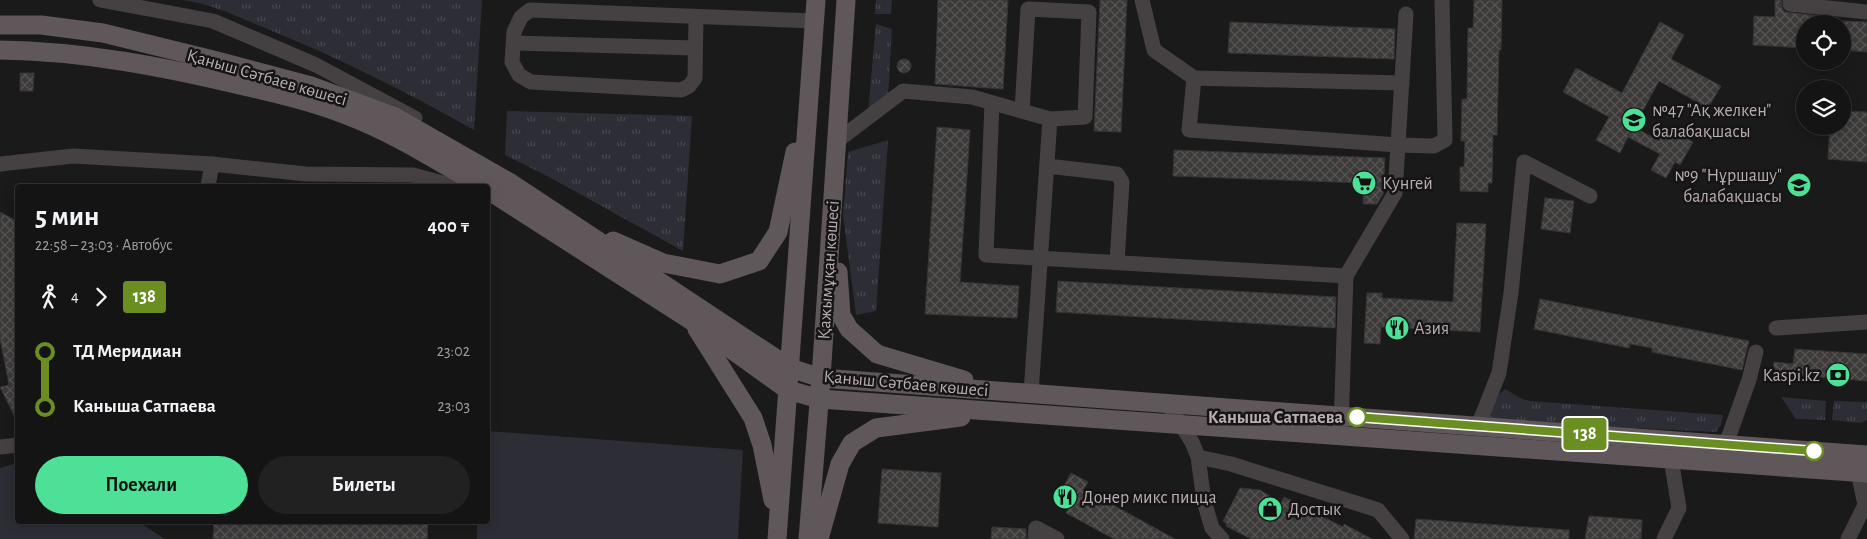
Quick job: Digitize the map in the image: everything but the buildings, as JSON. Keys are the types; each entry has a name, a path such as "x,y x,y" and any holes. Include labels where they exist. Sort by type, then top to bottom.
{"main road":[{"name":"Қажымұқан көшесі","path":"778,532 816,0"},
{"name":"Қажымұқан көшесі","path":"808,539 820,399 846,0"},
{"name":"Қаныш Сәтбаев көшесі","path":"0,25 41,25 103,33 321,89 395,117 486,184"},
{"name":"Қаныш Сәтбаев көшесі","path":"0,50 39,51 100,58 202,76 302,100 337,112 392,135 477,184"},
{"path":"562,217 664,263 720,274 759,261 778,232 810,80"},
{"name":"Қаныш Сәтбаев көшесі","path":"496,191 562,217 790,368 821,378 1867,455"},
{"name":"Қаныш Сәтбаев көшесі","path":"496,191 692,321 788,390 820,399 1863,473"},
{"path":"833,202 841,315 848,329 877,354 998,391"},
{"path":"692,321 753,418 762,445 778,532"},
{"path":"819,539 840,464 852,443 876,428 1001,412"}],"lane":[{"path":"100,0 213,21 316,65 448,137 490,184"},
{"path":"1142,0 1154,50 1194,78 1402,83"},
{"path":"1194,78 1189,130 1434,146 1445,140 1442,0"},
{"path":"1790,0 1790,4 1867,12"},
{"path":"837,141 903,91 972,97 1050,119 1085,117 1089,12 1064,5 1028,9 1022,111"},
{"path":"696,17 695,78 689,86 681,90 531,82 519,75 512,62 514,32 521,17 530,10 814,21"},
{"path":"1340,436 1346,276 1395,193 1406,14"},
{"path":"514,43 695,48"},
{"path":"992,103 986,255 1346,276"},
{"path":"1032,393 1050,119"},
{"path":"0,164 72,156 212,164 306,174 413,175 446,184"},
{"path":"1478,426 1499,373 1511,293 1524,162 1590,196"},
{"path":"208,184 212,164"},
{"path":"1047,166 1117,174 1122,182 1117,262"},
{"path":"1776,328 1867,322"},
{"path":"1726,444 1749,380 1756,352"},
{"path":"1167,403 1198,457 1204,501 1212,528 1222,539"},
{"path":"0,447 15,445"},
{"path":"1198,457 1231,464 1378,510 1402,539"},
{"path":"1664,539 1679,508 1671,459"},
{"path":"1848,539 1866,505 1863,473"},
{"path":"1035,539 1036,528 1057,539"}],"green space":[{"path":"183,0 482,0 474,130 423,102 319,51 225,11"},
{"path":"876,0 892,0 891,14 875,14"},
{"path":"876,24 892,29 888,98 868,112"},
{"path":"507,111 692,116 683,251 549,177 505,155"},
{"path":"888,140 876,311 856,315 843,215 848,152"},
{"path":"1505,389 1522,399 1530,401 1723,415 1721,425 1716,432 1485,421 1498,395"},
{"path":"1781,397 1826,401 1825,420 1796,419"},
{"path":"1834,401 1867,402 1867,420 1860,423 1832,420"},
{"path":"490,431 743,450 738,539 477,539 477,524 490,524"},
{"path":"15,464 15,524 142,524 165,539 0,539 0,468"}],"bus line":[{"name":"138","path":"1357,417 1814,451"}],"place":[{"name":"№47 \"Ақ желкен\" балабақшасы","path":"1634,120"},
{"name":"Кунгей","path":"1364,183"},
{"name":"№9 \"Нұршашу\" балабақшасы","path":"1799,185"},
{"name":"Азия","path":"1397,328"},
{"name":"Kaspi.kz","path":"1838,375"},
{"name":"Каныша Сатпаева","path":"1357,417"},
{"name":"Донер микс пицца","path":"1065,497"},
{"name":"Достык","path":"1270,509"}]}
